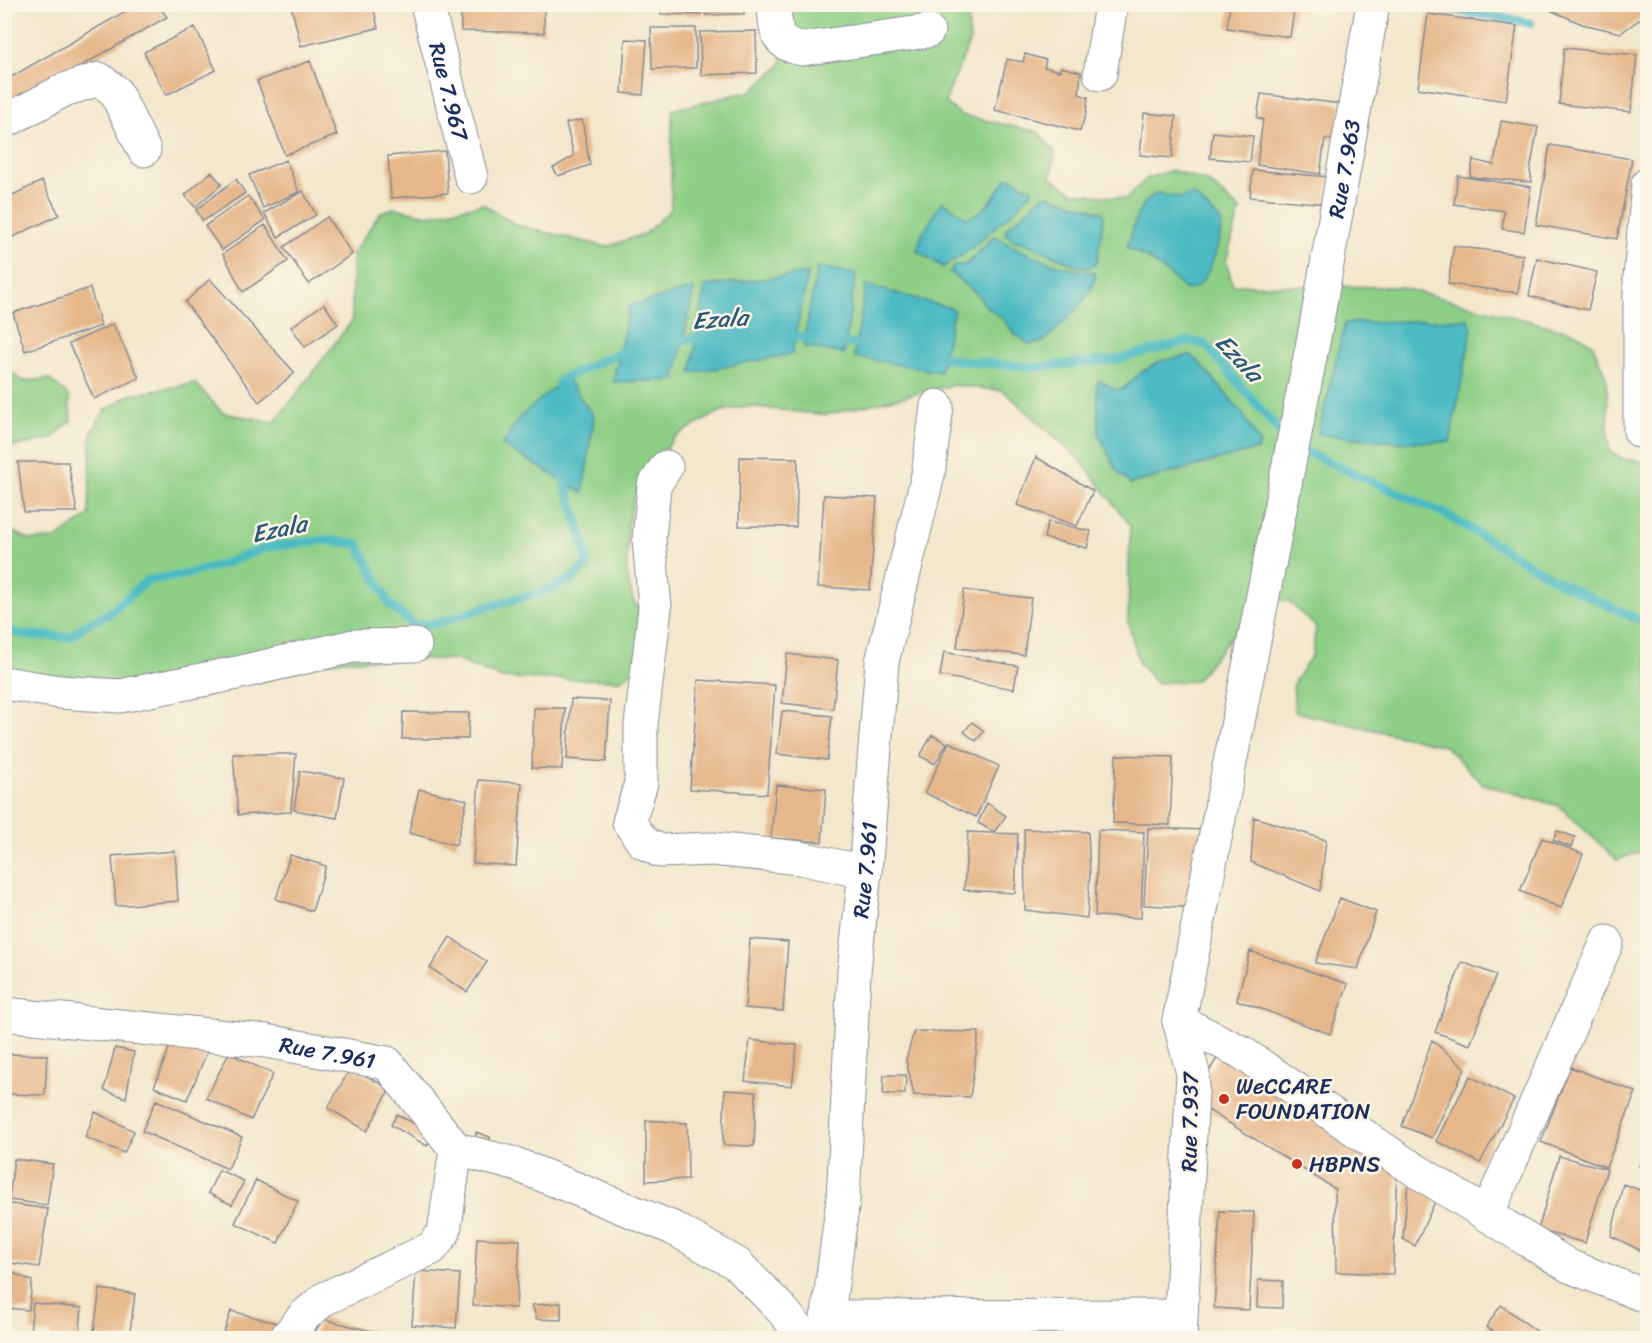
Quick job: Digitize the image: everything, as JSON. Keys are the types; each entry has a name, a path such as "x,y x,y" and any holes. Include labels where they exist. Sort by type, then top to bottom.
{"street":[{"name":"Rue 7.967","path":"427,4 471,177"},
{"path":"774,4 777,33 788,46 802,49 928,31"},
{"path":"1100,74 1111,4"},
{"name":"Rue 7.963","path":"1179,1021 1315,332 1373,4"},
{"path":"4,122 64,90 99,79 115,91 144,150"},
{"path":"1640,431 1640,278 1647,184"},
{"name":"Rue 7.961","path":"819,1331 843,1200 854,971 865,872 882,662 928,475 937,406"},
{"path":"666,467 654,486 649,539 655,608 641,725 641,783 629,822 643,842 660,851 712,849 800,858 865,872"},
{"path":"4,683 60,692 120,696 237,673 353,646 415,645"},
{"path":"1487,1215 1607,942"},
{"name":"Rue 7.961","path":"4,1014 266,1041 387,1063 456,1149"},
{"path":"1179,1021 1241,1052 1398,1159 1569,1266 1647,1297"},
{"name":"Rue 7.937","path":"1179,1021 1193,1073 1180,1327"},
{"path":"286,1338 304,1316 324,1299 432,1248 444,1232 456,1149 515,1164 673,1228 737,1264 783,1311 819,1331 1180,1327"}],"green space":[{"path":"789,5 967,5 970,40 945,102 961,115 1038,132 1055,152 1051,178 1073,192 1126,199 1146,179 1172,170 1210,183 1240,210 1226,261 1233,285 1399,287 1576,333 1593,345 1607,380 1609,451 1623,459 1647,462 1647,849 1617,860 1559,806 1483,784 1445,746 1295,712 1293,684 1312,655 1316,627 1288,601 1262,599 1195,681 1156,683 1139,663 1128,622 1130,525 1081,461 1004,391 953,385 826,415 747,406 721,411 676,436 643,477 633,500 628,525 627,576 634,603 667,635 655,657 621,680 502,678 453,659 346,660 261,672 199,699 93,704 5,679 4,525 30,540 56,539 89,515 91,434 105,410 130,395 195,383 223,413 275,422 352,321 352,254 381,212 395,208 428,215 483,204 516,225 607,247 646,233 671,209 672,110 751,91 781,65","holes":["1007,178 1026,197 966,253 943,267 917,251 948,204 967,218 986,207","1157,194 1181,198 1204,275 1196,287 1187,290 1150,260 1127,247","1048,195 1102,212 1090,268 1080,267 1023,242 1015,241 1005,233 1007,228 1043,196","995,237 1043,260 1094,273 1092,288 1079,307 1043,342 1014,333 1002,318 987,307 976,293 951,272 954,266 966,264","1143,371 1260,444 1258,449 1130,484 1099,408 1097,383 1100,381 1114,389 1123,389","1318,434 1450,442 1397,442"]},
{"path":"5,367 22,381 49,379 69,396 71,421 51,439 12,447 5,462"}],"water":[{"path":"1007,178 1033,190 1020,205 966,253 943,267 917,251 921,237 942,201 967,218 986,207"},
{"path":"1157,193 1181,198 1194,195 1221,221 1217,247 1210,266 1201,282 1194,288 1185,289 1156,264 1127,247 1141,209 1150,197"},
{"path":"1048,195 1102,212 1104,216 1097,261 1092,267 1080,267 1023,242 1015,241 1005,233 1007,228 1043,196"},
{"path":"995,236 1043,260 1094,273 1096,276 1092,288 1079,307 1043,342 1029,344 1014,333 976,293 950,272 954,266 967,264"},
{"path":"817,267 856,274 844,354 803,346"},
{"path":"808,273 792,354 691,373 705,286"},
{"path":"866,285 954,309 940,372 854,357"},
{"path":"694,288 675,380 613,382 629,306"},
{"path":"1468,319 1472,328 1450,442 1397,442 1318,434 1345,323"},
{"path":"1190,355 1199,362 1242,413 1260,443 1258,449 1130,484 1117,471 1099,435 1097,383 1100,381 1114,389 1123,389 1143,371 1160,361"},
{"path":"566,377 594,417 583,493 502,445 519,418"}],"building":[{"path":"138,4 157,4 167,17 4,110 4,81"},
{"path":"461,4 544,4 544,33 461,31"},
{"path":"661,4 701,4 701,15 661,14"},
{"path":"1230,4 1295,4 1290,37 1227,28"},
{"path":"1551,4 1648,4 1648,13 1621,33 1582,24 1550,10"},
{"path":"291,5 373,5 378,28 301,46"},
{"path":"705,5 744,5 744,14 705,15"},
{"path":"1428,14 1517,26 1506,101 1418,88"},
{"path":"195,27 216,70 166,95 144,52"},
{"path":"651,28 696,28 696,68 652,69"},
{"path":"756,31 757,73 701,75 700,32"},
{"path":"625,39 647,40 643,95 622,93"},
{"path":"1564,48 1637,55 1631,112 1559,104"},
{"path":"1025,54 1046,60 1044,67 1060,71 1061,67 1081,72 1079,94 1088,97 1086,114 1080,131 995,110 1007,59 1023,62"},
{"path":"310,61 337,135 285,155 257,81"},
{"path":"1261,94 1341,104 1336,140 1325,139 1320,174 1257,165 1263,119 1257,118"},
{"path":"1144,113 1176,116 1172,158 1140,155"},
{"path":"582,120 590,165 558,176 553,168 574,156 566,123"},
{"path":"1501,121 1538,127 1530,171 1532,182 1470,177 1473,160 1494,165"},
{"path":"1213,132 1253,136 1250,162 1210,158"},
{"path":"1550,145 1632,159 1617,239 1536,225"},
{"path":"445,151 448,193 391,198 388,156"},
{"path":"286,160 299,192 263,208 249,175"},
{"path":"1253,170 1329,177 1326,204 1250,197"},
{"path":"211,172 222,184 195,207 185,195"},
{"path":"1458,176 1531,187 1524,232 1502,229 1504,211 1454,204"},
{"path":"236,179 245,193 203,221 196,210"},
{"path":"42,181 59,215 7,240 4,235 4,199"},
{"path":"303,191 316,215 278,237 264,213"},
{"path":"248,196 265,220 222,250 205,226"},
{"path":"327,217 352,254 309,284 284,247"},
{"path":"265,225 288,261 243,292 223,254"},
{"path":"1454,246 1523,255 1518,293 1448,284"},
{"path":"1537,258 1597,272 1588,310 1529,296"},
{"path":"210,279 295,373 259,402 185,302"},
{"path":"90,288 101,326 25,351 13,313"},
{"path":"324,304 338,324 305,347 291,327"},
{"path":"113,324 139,378 94,399 69,344"},
{"path":"740,457 798,458 796,527 739,526"},
{"path":"1036,457 1093,491 1077,526 1017,505"},
{"path":"18,462 68,462 77,512 24,512"},
{"path":"824,495 877,498 870,590 818,587"},
{"path":"1048,522 1091,531 1087,548 1044,538"},
{"path":"964,590 1031,598 1024,655 957,648"},
{"path":"944,652 1018,666 1014,689 940,676"},
{"path":"787,654 838,660 833,709 782,703"},
{"path":"698,680 775,685 767,794 690,789"},
{"path":"571,699 610,701 606,762 567,759"},
{"path":"534,708 565,708 562,769 532,768"},
{"path":"782,711 832,716 827,760 777,754"},
{"path":"403,712 469,713 468,739 402,739"},
{"path":"972,722 984,731 976,741 964,732"},
{"path":"932,735 947,743 935,764 920,756"},
{"path":"949,742 999,766 976,817 925,793"},
{"path":"233,754 296,754 291,812 238,815"},
{"path":"1116,755 1173,757 1170,825 1113,823"},
{"path":"300,771 344,778 337,818 294,810"},
{"path":"479,780 522,783 516,866 473,863"},
{"path":"776,785 826,789 822,842 771,838"},
{"path":"419,789 467,800 456,845 409,833"},
{"path":"987,803 1006,816 994,832 978,823"},
{"path":"1254,817 1326,840 1320,891 1251,862"},
{"path":"1148,828 1204,830 1200,908 1144,905"},
{"path":"1024,829 1088,832 1090,874 1087,918 1025,910"},
{"path":"1098,830 1144,832 1141,918 1095,916"},
{"path":"1557,831 1575,837 1571,847 1553,840"},
{"path":"968,832 1018,834 1015,893 964,890"},
{"path":"1542,838 1583,854 1561,908 1520,891"},
{"path":"175,851 178,901 116,906 112,856"},
{"path":"290,855 326,866 312,911 276,899"},
{"path":"1340,898 1376,912 1358,969 1315,963"},
{"path":"450,937 487,962 467,992 430,968"},
{"path":"750,939 788,942 783,1011 745,1008"},
{"path":"1250,951 1348,984 1330,1034 1237,1000"},
{"path":"1462,962 1496,975 1470,1045 1435,1032"},
{"path":"914,1031 979,1032 970,1097 914,1095 906,1060"},
{"path":"174,1036 208,1050 187,1100 154,1087"},
{"path":"750,1040 797,1045 792,1086 745,1081"},
{"path":"1432,1040 1465,1068 1432,1138 1402,1126"},
{"path":"115,1048 134,1052 126,1098 104,1090"},
{"path":"1223,1048 1397,1166 1393,1274 1336,1272 1335,1189 1192,1100"},
{"path":"229,1053 273,1074 251,1120 206,1098"},
{"path":"4,1054 47,1055 45,1095 4,1094"},
{"path":"351,1067 390,1089 367,1131 328,1108"},
{"path":"1570,1067 1636,1092 1606,1167 1541,1142"},
{"path":"884,1075 906,1075 905,1094 883,1094"},
{"path":"1470,1076 1514,1099 1480,1163 1436,1141"},
{"path":"725,1090 756,1092 754,1146 723,1145"},
{"path":"156,1100 242,1137 228,1169 142,1131"},
{"path":"95,1112 134,1131 124,1153 85,1137"},
{"path":"397,1114 434,1135 427,1146 391,1125"},
{"path":"646,1120 687,1123 688,1179 646,1181"},
{"path":"476,1132 490,1137 489,1148 476,1142"},
{"path":"1648,1148 1648,1168 1639,1166"},
{"path":"1559,1156 1607,1169 1585,1243 1538,1230"},
{"path":"14,1159 53,1164 47,1205 9,1200"},
{"path":"219,1170 244,1181 232,1205 208,1193"},
{"path":"256,1180 298,1201 278,1243 235,1223"},
{"path":"1408,1183 1437,1197 1415,1246 1403,1239"},
{"path":"1623,1184 1648,1193 1648,1258 1644,1257 1642,1251 1611,1236"},
{"path":"4,1203 48,1209 39,1267 4,1262"},
{"path":"1220,1211 1254,1212 1249,1310 1214,1308"},
{"path":"477,1238 520,1240 516,1308 473,1305"},
{"path":"416,1271 460,1274 456,1328 412,1325"},
{"path":"13,1273 32,1281 29,1310 4,1308 4,1275"},
{"path":"1258,1280 1283,1281 1282,1308 1257,1307"},
{"path":"100,1289 135,1294 129,1338 93,1338"},
{"path":"33,1303 82,1308 79,1338 51,1338 51,1334 30,1332"},
{"path":"561,1303 561,1320 537,1319 532,1305"},
{"path":"1501,1305 1546,1338 1503,1338 1486,1327"},
{"path":"231,1311 277,1323 272,1338 222,1338"},
{"path":"322,1319 392,1336 391,1338 312,1338"}],"waterway":[{"path":"1421,4 1531,23"},
{"name":"Ezala","path":"783,335 817,339"},
{"name":"Ezala","path":"673,342 707,337"},
{"name":"Ezala","path":"834,341 868,346"},
{"name":"Ezala","path":"932,356 1034,367 1114,360 1188,341 1205,344 1287,440"},
{"name":"Ezala","path":"558,392 560,380 618,353 630,350"},
{"name":"Ezala","path":"1296,450 1309,453 1445,514 1564,585 1648,624"},
{"name":"Ezala","path":"4,630 24,635 70,637 85,625 108,614 148,580 183,575 224,564 267,547 326,540 358,544 390,605 415,626 440,622 538,593 572,579 587,564 582,538 562,471"}],"place":[{"name":"WeCCARE FOUNDATION","path":"1224,1099"},
{"name":"HBPNS","path":"1297,1164"}]}
